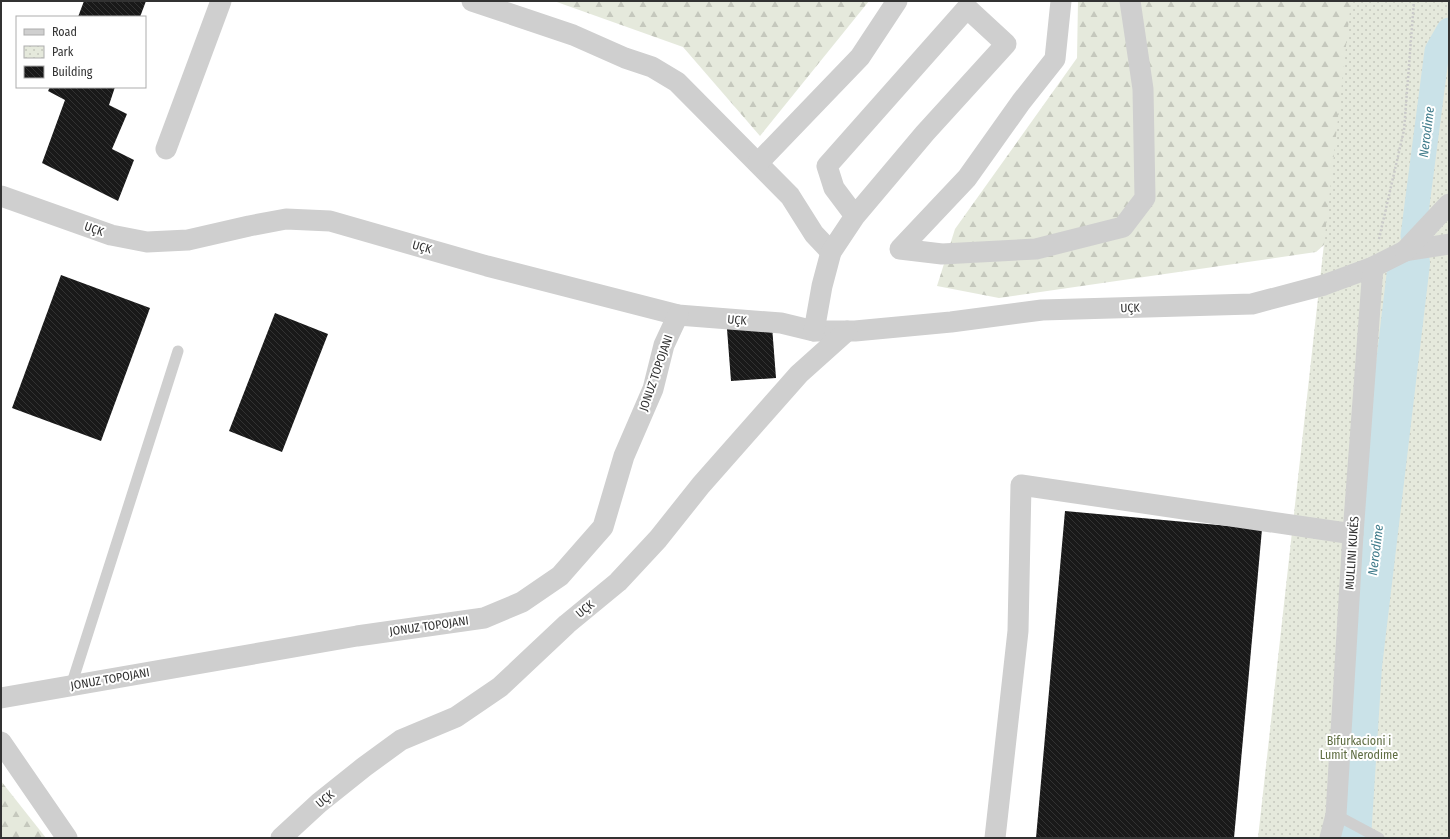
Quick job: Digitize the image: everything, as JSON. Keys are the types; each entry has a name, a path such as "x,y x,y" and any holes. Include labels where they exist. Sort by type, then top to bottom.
{"street":[{"path":"166,149 221,1"},
{"path":"472,1 573,35 625,58 652,67 677,82 790,196 814,234 831,252"},
{"path":"758,163 860,57 897,1"},
{"path":"1061,1 1055,59 1021,102 967,178 900,249 942,254 1036,248 1123,227 1145,198 1143,89 1130,1"},
{"path":"814,331 822,286 831,252 855,216 924,133 1006,44 967,8 827,166 834,188 855,216"},
{"name":"UÇK","path":"1,196 111,235 148,242 188,240 249,226 286,220 330,221 487,266 678,314 781,323 814,331 847,331 951,322 1042,310 1252,304 1324,285 1373,267 1405,251 1449,244"},
{"name":"UÇK","path":"1405,251 1449,204"},
{"name":"MULLINI KUKËS","path":"1330,838 1337,815 1353,534 1373,267"},
{"name":"JONUZ TOPOJANI","path":"1,698 357,636 484,618 522,602 560,576 603,527 624,456 653,389 664,345 678,314"},
{"name":"UÇK","path":"281,838 364,767 401,740 456,717 500,687 567,624 618,582 658,539 701,485 799,374 847,331"},
{"path":"995,838 1018,631 1021,485 1353,534"},
{"path":"1,742 68,838"}],"lane":[{"path":"71,686 178,350"},
{"path":"1337,815 1378,838"}],"path":[{"path":"1373,267 1404,130 1414,1"}],"green space":[{"path":"554,1 869,1 760,136 683,47"},
{"path":"1078,1 1406,1 1368,206 1316,252 999,298 937,286 955,229 1077,58"},
{"name":"Bifurkacioni i Lumit Nerodime","path":"1351,1 1449,1 1449,838 1258,838"},
{"path":"1,781 46,838 1,838"}],"building":[{"path":"84,1 146,1 140,16 78,16"},
{"path":"50,88 115,88 109,105 127,114 112,149 134,160 118,201 42,163 65,100 48,91"},
{"path":"61,275 150,308 101,441 12,408"},
{"path":"275,313 328,334 282,452 229,431"},
{"path":"772,326 776,378 731,381 727,329"},
{"path":"1065,511 1262,529 1234,838 1036,838"}],"waterway":[{"name":"Nerodime","path":"1413,236 1437,51 1449,30"},
{"name":"Nerodime","path":"1350,838 1361,666 1409,263"}]}
